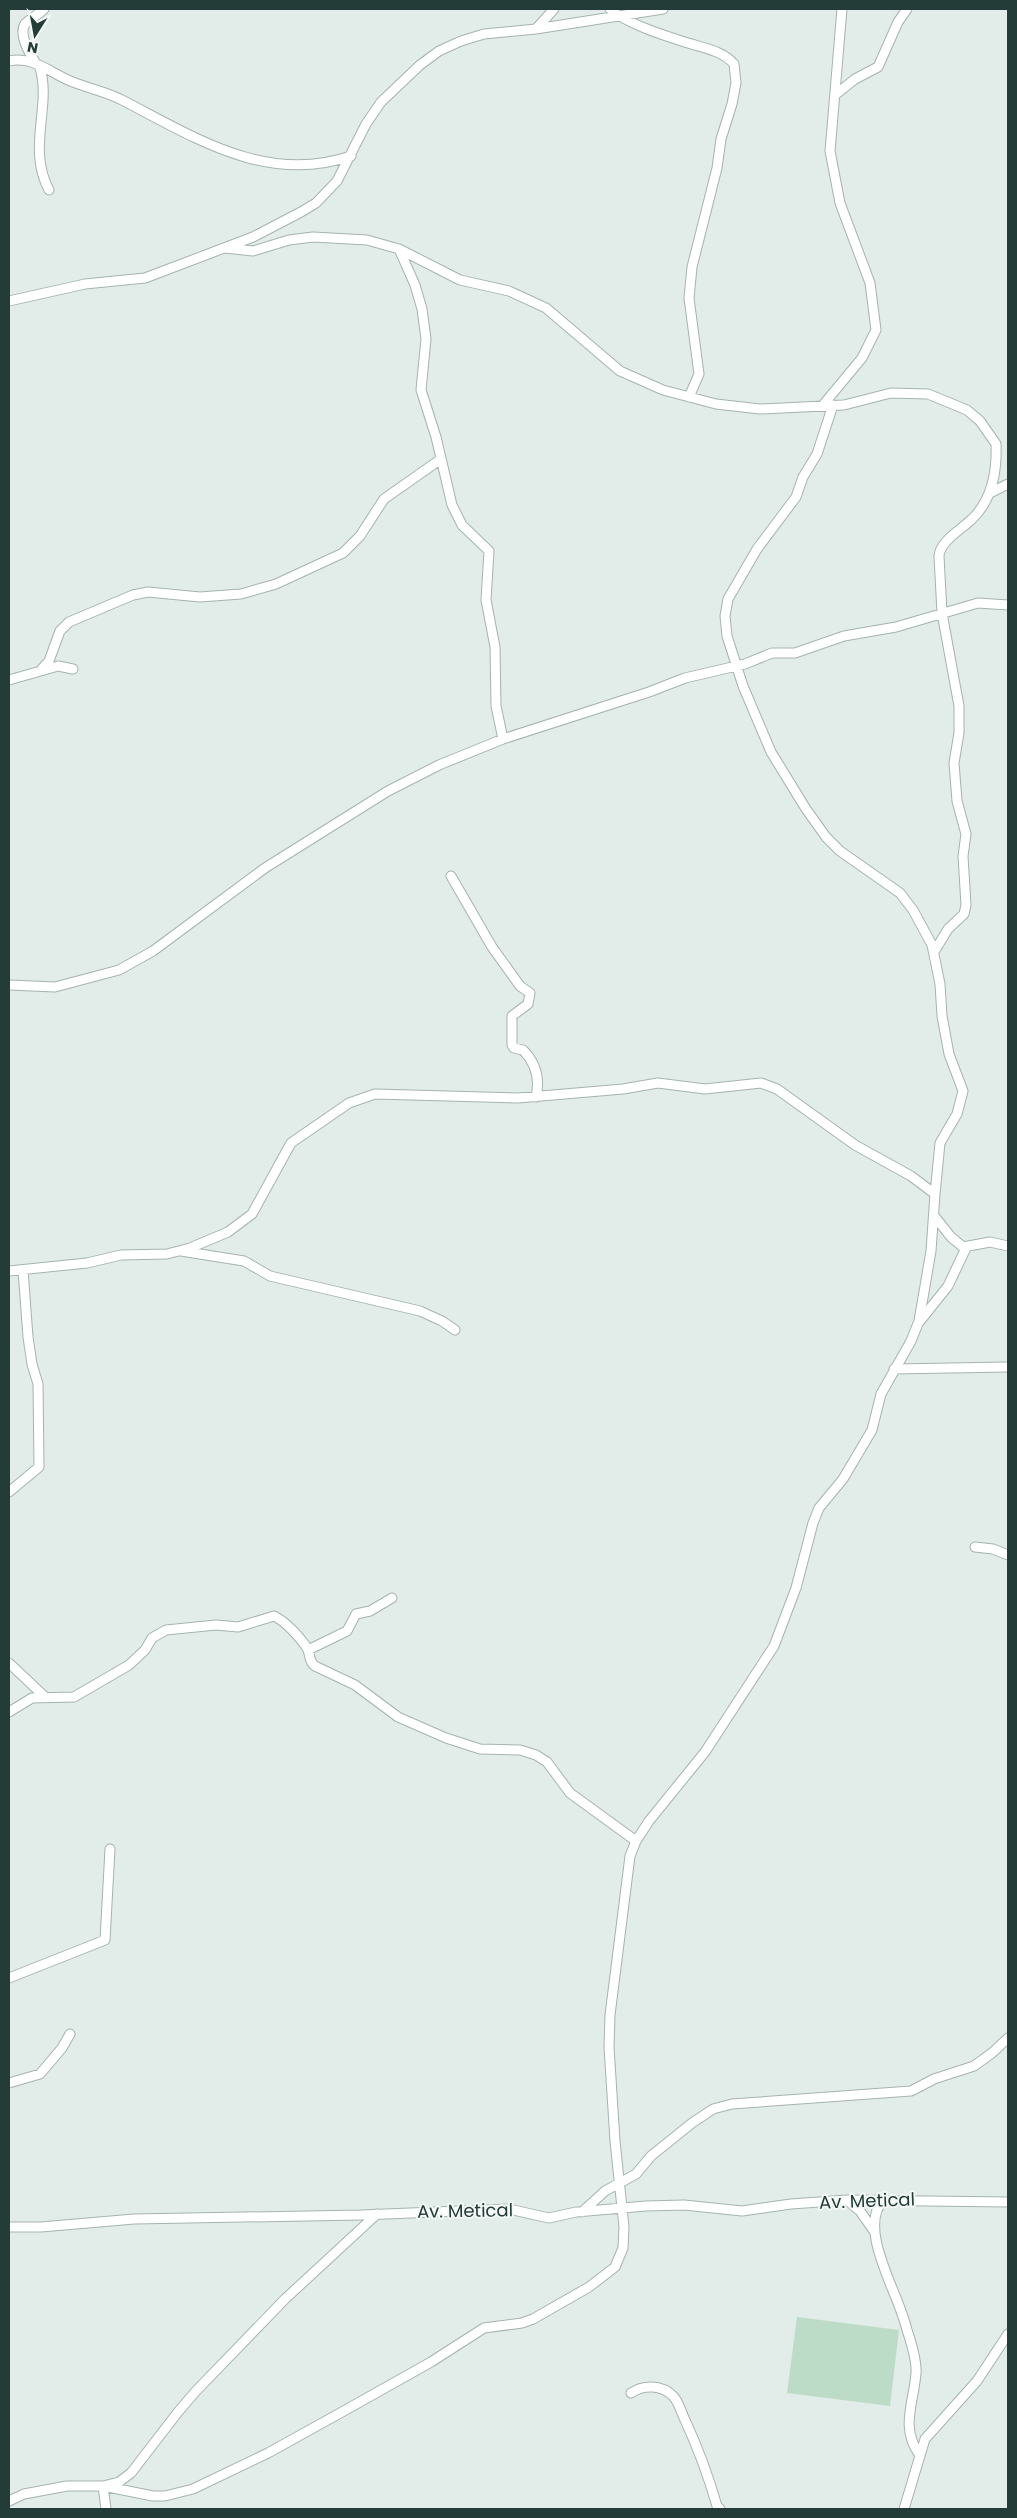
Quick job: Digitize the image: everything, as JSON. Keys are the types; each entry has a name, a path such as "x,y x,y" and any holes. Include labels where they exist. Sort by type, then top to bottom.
{"street":[{"path":"44,9 26,24 23,29 26,44 37,64 42,93 39,159 43,177 50,190"},
{"path":"536,29 554,9"},
{"path":"610,9 619,16 680,40 721,53 734,64 736,73 728,118 721,139 717,168 692,267 689,298 699,374 689,397"},
{"path":"9,300 85,284 145,278 225,248 276,226 316,203 337,181 366,124 380,102 402,80 440,51 461,41 484,34 536,29 663,9"},
{"path":"842,9 830,159 840,202 866,268 874,304 876,330 862,358 828,405 817,454 802,477 796,497 757,550 725,607 729,647 771,752 806,809 826,837 840,851 900,893 913,910 934,952 940,984 944,1032 951,1062 963,1091 957,1114 940,1143 935,1194 935,1217 920,1321"},
{"path":"835,96 855,79 878,67 898,22 907,9"},
{"path":"9,61 21,59 37,64 71,81 122,100 214,148 232,154 297,166 334,162 351,156"},
{"path":"225,248 253,251 289,240 313,237 366,240 399,249 460,280 509,291 532,300 546,308 620,371 663,390 737,408 760,409 855,403 891,393 928,394 967,410 980,421 996,444 990,493 973,518 939,551 942,613 959,706 959,738 954,763 957,801 966,834 963,856 966,905 964,914 943,936 934,952"},
{"path":"399,249 415,285 422,310 426,338 421,390 452,505 458,520 490,551 485,595 495,647 496,706 503,739"},
{"path":"40,670 49,661 60,631 69,622 133,595 148,592 185,596 234,595 276,584 343,553 360,536 384,499 441,459"},
{"path":"990,493 1008,484"},
{"path":"9,985 55,987 119,970 153,951 265,868 388,790 438,765 503,739 649,692 684,678 736,666 772,653 795,653 844,636 896,627 978,603 1008,605"},
{"path":"9,680 58,666 73,670"},
{"path":"451,876 492,946 520,986 530,993 528,1004 512,1016 512,1045 514,1048 523,1050 533,1063 538,1078 536,1097"},
{"path":"9,1271 87,1263 121,1255 147,1256 181,1251 228,1232 252,1214 291,1143 357,1099 386,1094 435,1097 536,1097 658,1083 705,1090 761,1083 777,1089 856,1145 920,1182 935,1194"},
{"path":"935,1217 951,1237 966,1248"},
{"path":"966,1248 990,1242 1008,1246"},
{"path":"9,2501 43,2490 67,2486 103,2486 153,2496 165,2496 193,2489 268,2453 431,2362 484,2328 522,2323 533,2319 589,2287 615,2267 623,2248 623,2209 615,2141 609,2047 610,2015 627,1871 636,1841 653,1815 705,1752 771,1651 796,1588 813,1522 819,1508 843,1479 869,1435 881,1394 920,1321 948,1286 966,1248"},
{"path":"181,1251 244,1262 279,1279 420,1311 442,1321 455,1330"},
{"path":"9,1492 39,1467 38,1384 31,1358 22,1270"},
{"path":"894,1369 1008,1367"},
{"path":"975,1547 993,1549 1008,1555"},
{"path":"308,1650 347,1631 356,1614 370,1611 392,1598"},
{"path":"9,1712 32,1698 44,1696 69,1698 106,1680 138,1658 152,1638 166,1630 216,1625 238,1627 274,1616 308,1650 310,1661 315,1666 355,1686 406,1721 465,1746 480,1749 520,1750 536,1755 547,1762 570,1793 636,1841"},
{"path":"9,1663 44,1696"},
{"path":"9,1978 104,1940 110,1849"},
{"path":"9,2083 40,2074 62,2048 70,2034"},
{"path":"582,2212 604,2191 636,2174 651,2156 681,2131 720,2107 809,2097 911,2091 938,2077 974,2066 992,2054 1008,2038"},
{"path":"874,2231 878,2205 884,2199"},
{"name":"Av. Metical","path":"9,2227 41,2227 134,2219 509,2210 549,2218 582,2212 684,2205 742,2211 791,2204 884,2199 1008,2202"},
{"path":"847,2200 860,2211 874,2231 889,2283 903,2314 916,2373 908,2422 912,2443 919,2454"},
{"path":"103,2486 119,2482 131,2473 196,2391 285,2299 377,2214"},
{"path":"904,2509 919,2454 925,2440 977,2381 1008,2334"},
{"path":"631,2393 640,2387 652,2387 666,2390 675,2398 699,2448 718,2508"},
{"path":"103,2486 106,2509"}],"green space":[{"path":"797,2317 899,2330 890,2406 787,2393"}]}
